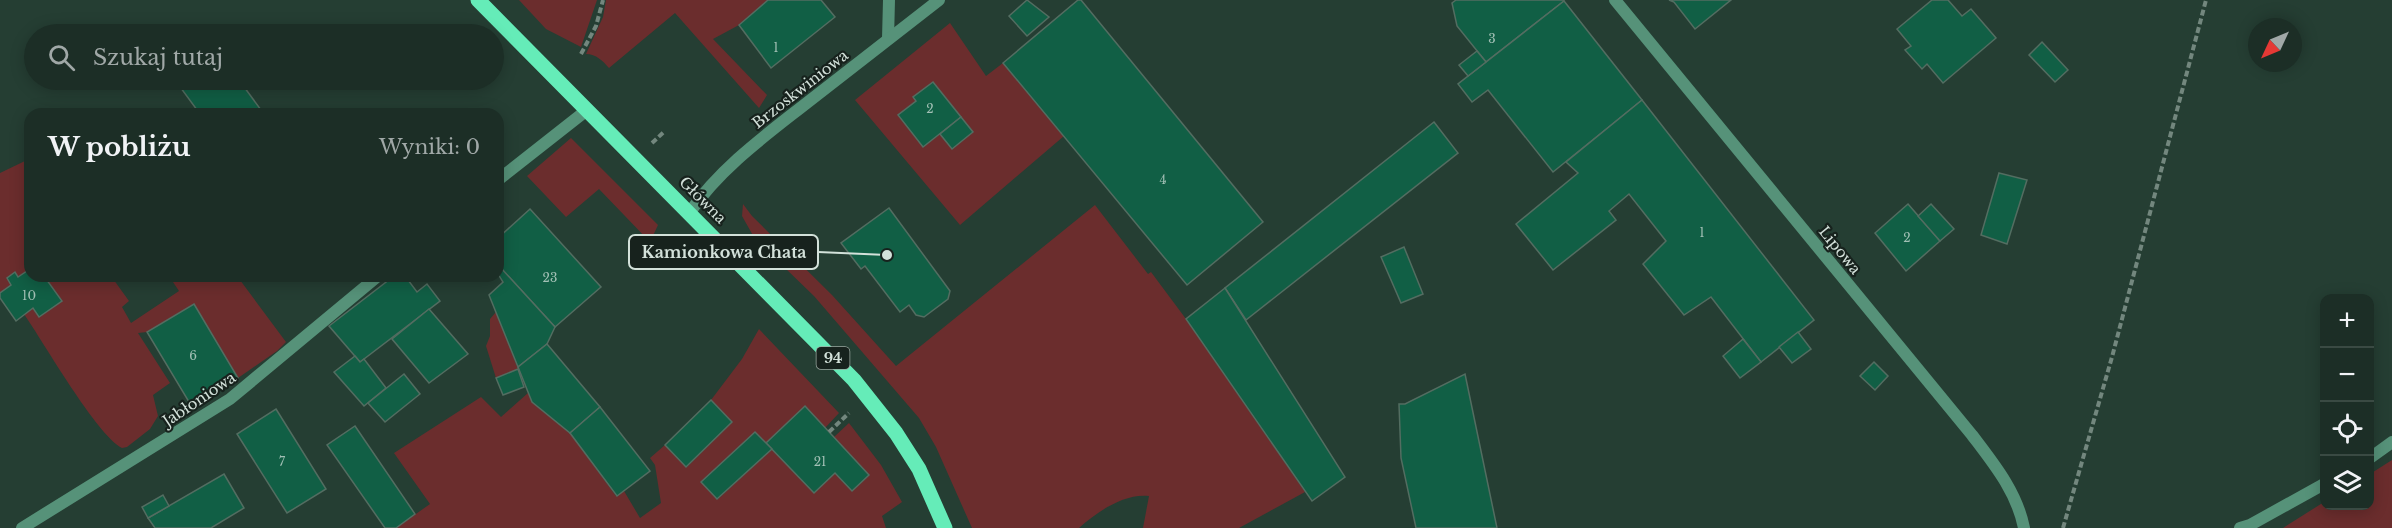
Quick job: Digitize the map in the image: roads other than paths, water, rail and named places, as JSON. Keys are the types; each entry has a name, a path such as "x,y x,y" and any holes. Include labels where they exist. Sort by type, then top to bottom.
{"main road":[{"name":"Główna","path":"481,1 503,24"},
{"name":"Główna","path":"504,25 854,380 874,403 924,478 945,528"}],"street":[{"path":"888,39 889,0"},
{"name":"Brzoskwiniowa","path":"690,212 701,196 760,140 939,0"},
{"name":"Lipowa","path":"1615,0 1972,435 2006,479 2022,516 2024,528"},
{"path":"504,175 587,110"},
{"name":"Jabłoniowa","path":"22,528 230,399 371,282"},
{"path":"2373,456 2392,442"},
{"path":"2240,528 2250,525 2320,487"}],"place":[{"name":"Kamionkowa Chata","path":"887,255"}]}
